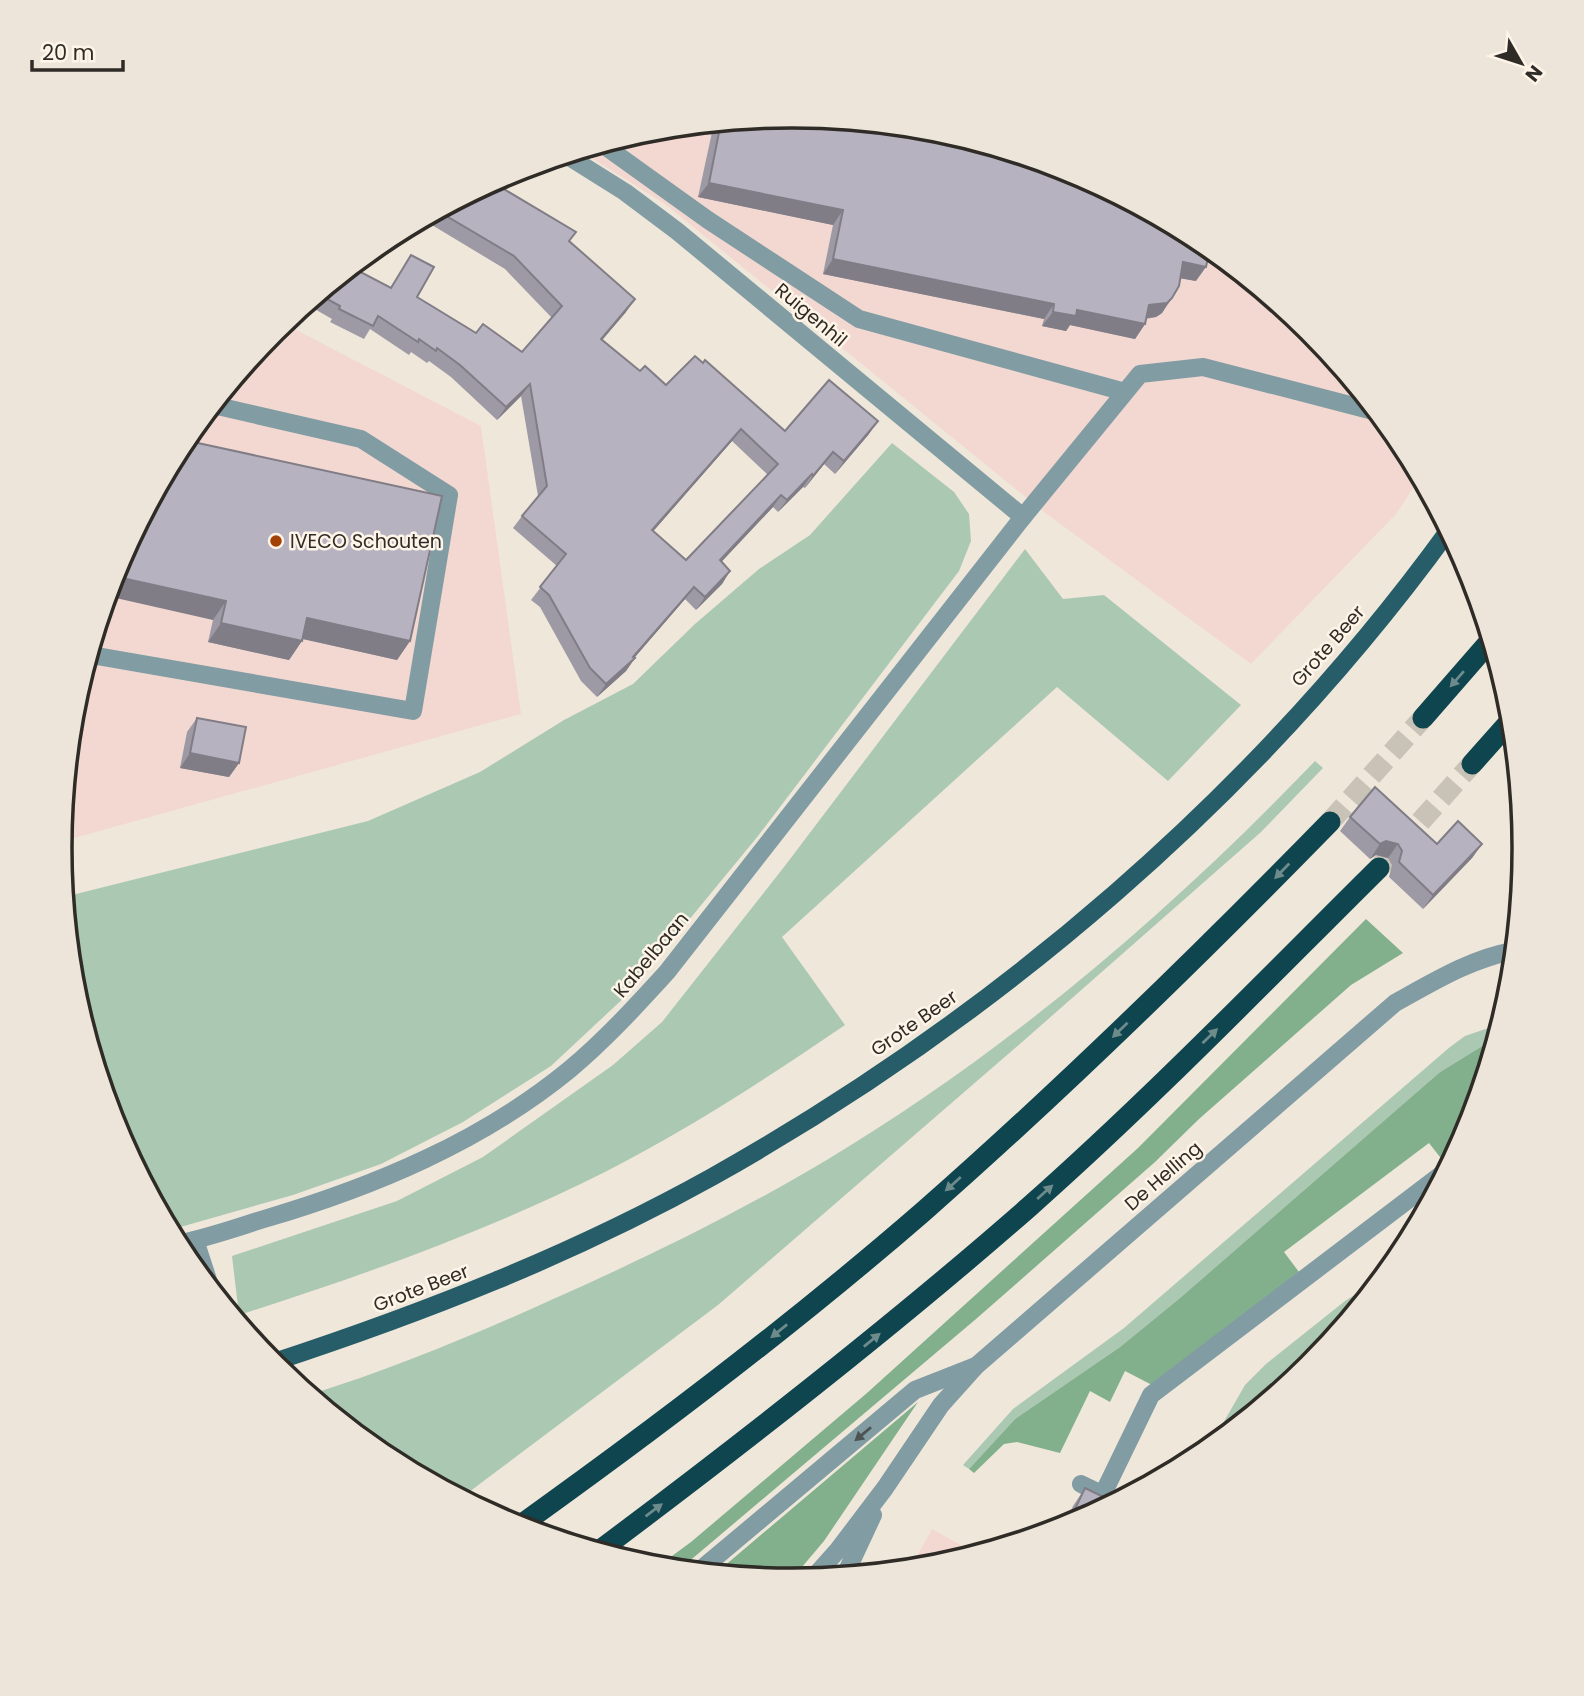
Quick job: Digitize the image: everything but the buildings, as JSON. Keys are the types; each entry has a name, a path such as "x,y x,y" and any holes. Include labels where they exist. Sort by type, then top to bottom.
{"highway":[{"path":"1423,718 1484,648"},
{"path":"1472,764 1502,730"},
{"path":"531,1519 639,1441 780,1330 922,1212 1058,1090 1188,967 1330,822"},
{"path":"608,1544 712,1467 870,1341 1029,1207 1136,1108 1379,868"}],"main road":[{"name":"Grote Beer","path":"285,1358 382,1326 494,1282 600,1233 709,1178 802,1124 913,1051 1008,981 1101,904 1190,824 1262,753 1342,664 1442,539"}],"street":[{"path":"611,151 708,220 859,319 1125,392"},
{"name":"Ruigenhil","path":"576,161 625,192 677,231 1023,517"},
{"name":"Kabelbaan","path":"189,1241 296,1210 381,1179 451,1148 509,1114 569,1070 624,1020 667,972 1023,517 1140,374 1203,367 1361,408"},
{"path":"98,656 414,710 449,495 360,439 223,407"},
{"name":"De Helling","path":"823,1567 885,1488 941,1405 976,1366 1395,1003 1443,976 1504,953"},
{"path":"1112,1494 1151,1395 1429,1184"},
{"path":"195,1240 201,1259"},
{"path":"708,1563 915,1390 976,1366"},
{"path":"1081,1483 1106,1496"},
{"name":"De Helling","path":"849,1566 885,1488"}],"shaded area":[{"path":"745,129 835,129 1154,226 1230,277 1267,306 1301,339 1334,373 1363,410 1415,486 1397,513 1251,664 1040,509 665,204 590,157 698,134"},
{"path":"294,329 481,426 521,714 72,839 73,801 86,707 96,662 127,572 146,529 193,448 250,373"},
{"path":"932,1529 964,1547 933,1554 917,1557"}],"green space":[{"path":"892,443 954,492 969,514 971,541 959,571 758,836 628,994 551,1066 463,1122 381,1164 293,1195 180,1227 146,1167 110,1080 86,989 73,895 368,821 480,772 564,720 633,684 695,624 759,569 810,535"},
{"path":"1025,549 1063,599 1104,595 1241,705 1168,781 1057,687 782,937 845,1025 697,1121 605,1172 516,1214 425,1251 243,1314 238,1308 232,1256 397,1201 483,1157 613,1065 662,1022 784,867"},
{"path":"1315,761 1323,768 1261,832 718,1305 469,1492 392,1447 319,1392 432,1351 587,1284 727,1216 830,1158 961,1072 1024,1025 1145,924 1260,817"},
{"path":"1366,919 1403,953 1351,985 976,1319 690,1561 670,1557 867,1393 1138,1148"},
{"path":"1489,1028 1485,1044 1440,1072 1180,1298 1120,1347 1015,1419 969,1469 963,1465 1013,1409 1124,1328 1465,1036"},
{"path":"1485,1044 1474,1080 1442,1159 1429,1143 1284,1252 1299,1272 1152,1385 1125,1371 1110,1402 1090,1391 1060,1453 1017,1442 1004,1444 974,1473 969,1469 1015,1419 1120,1347 1440,1072"},
{"path":"1357,1293 1334,1323 1301,1357 1267,1390 1222,1425 1245,1385 1266,1364"},
{"path":"918,1402 824,1541 801,1568 726,1565"}],"tunnel":[{"path":"1330,822 1423,718"},
{"path":"1379,868 1472,764"}],"place":[{"name":"IVECO Schouten","path":"276,541"}]}
